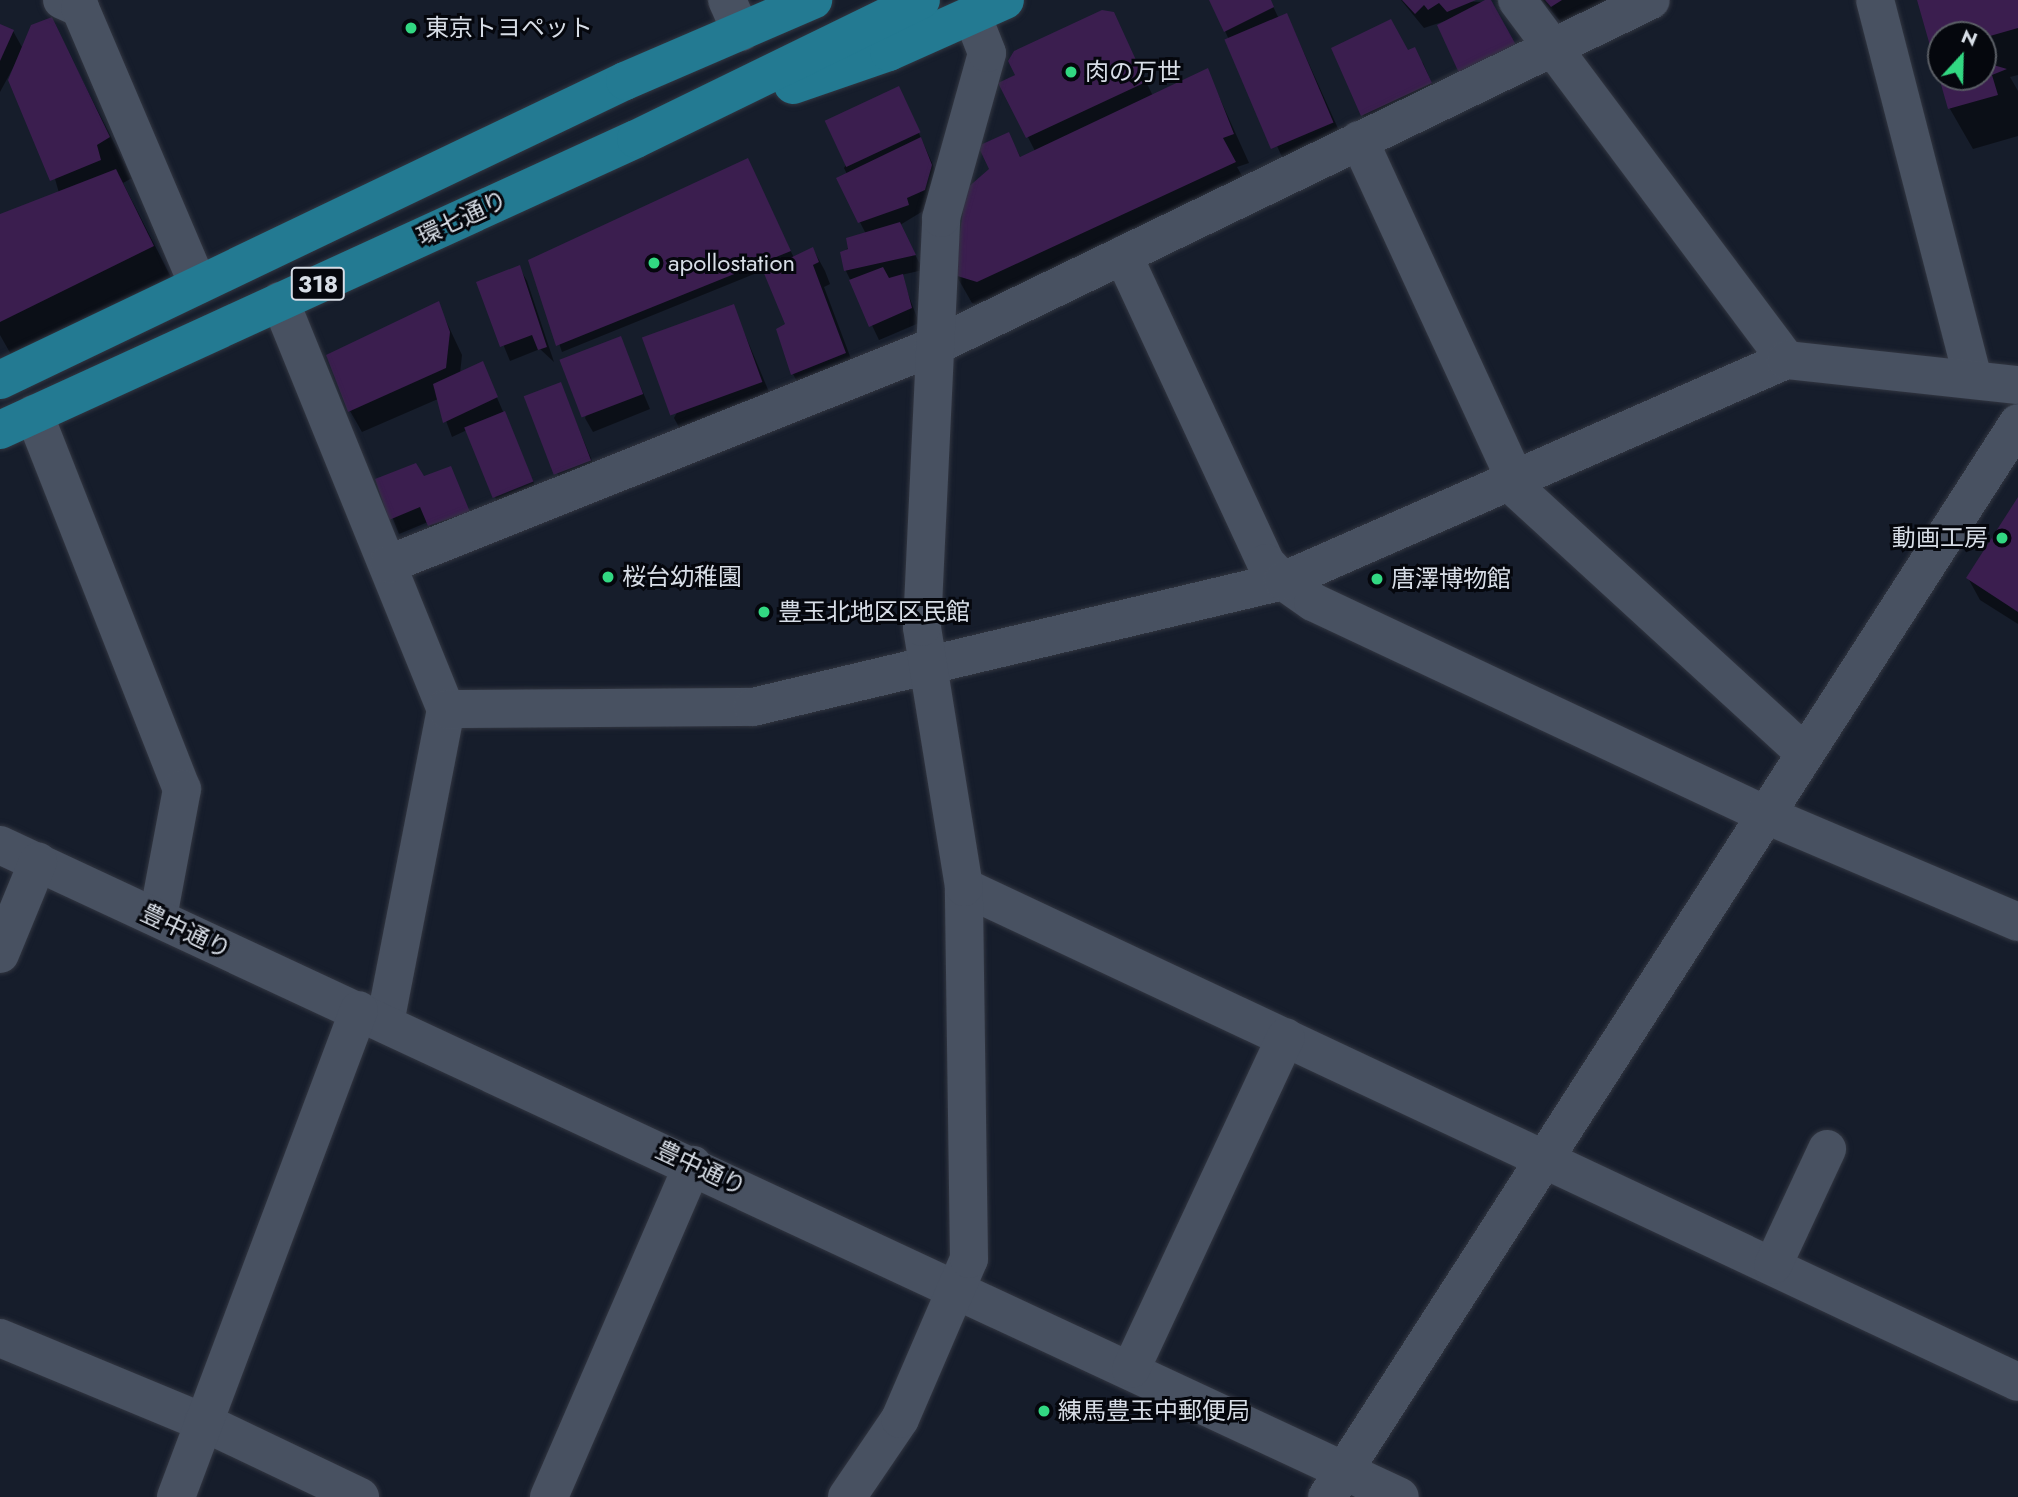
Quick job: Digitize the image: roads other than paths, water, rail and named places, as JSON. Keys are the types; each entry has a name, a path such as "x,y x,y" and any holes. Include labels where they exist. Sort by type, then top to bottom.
{"main road":[{"name":"318","path":"0,380 625,80 738,11 813,0"},
{"name":"環七通り","path":"17,422 636,139 921,0"},
{"path":"636,139 889,52 988,8"}],"street":[{"path":"1517,0 1786,360"},
{"path":"389,564 933,347 1651,0"},
{"path":"1875,0 1973,378"},
{"path":"79,3 198,285"},
{"path":"847,1497 900,1419 960,1288 969,1259 964,887 922,627 941,218 988,54 988,8"},
{"path":"1359,139 1514,483 1805,753"},
{"path":"1122,255 1266,563 1283,581 1313,603 1766,815 2018,922"},
{"path":"176,1497 203,1422 372,1017 446,709 280,301"},
{"path":"446,709 753,707 929,660 1283,581 1514,483 1786,360 1973,378 2018,385"},
{"path":"17,422 182,789 158,917"},
{"path":"1336,1484 2018,423"},
{"name":"豊中通り","path":"0,845 1130,1369 1336,1484 1400,1497"},
{"path":"0,954 38,862"},
{"path":"964,887 1546,1158 2018,1382"},
{"path":"1130,1369 1286,1037"},
{"path":"1773,1265 1827,1149"},
{"path":"550,1497 693,1165"},
{"path":"0,1338 203,1422 360,1497"}],"place":[{"name":"東京トヨペット","path":"411,28"},
{"name":"肉の万世","path":"1071,72"},
{"name":"apollostation","path":"654,263"},
{"name":"動画工房","path":"2002,538"},
{"name":"桜台幼稚園","path":"608,577"},
{"name":"唐澤博物館","path":"1377,579"},
{"name":"豊玉北地区区民館","path":"764,612"},
{"name":"練馬豊玉中郵便局","path":"1044,1411"}]}
